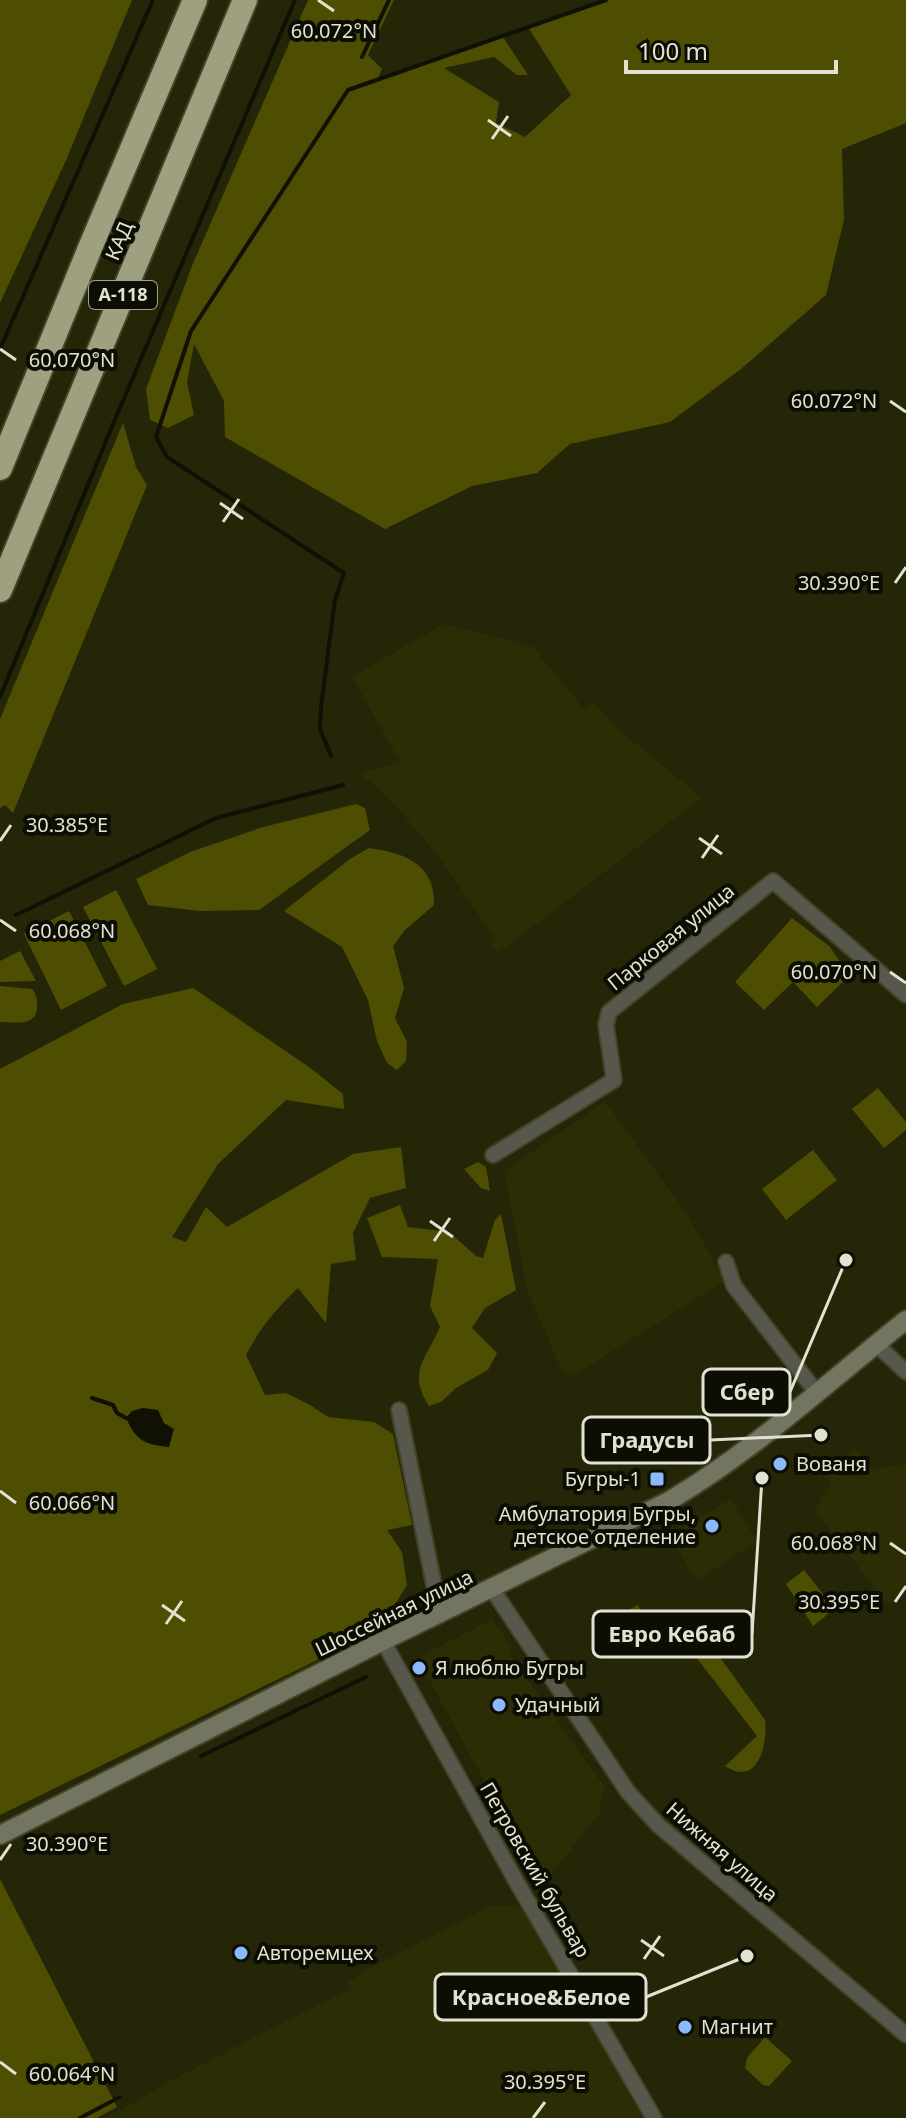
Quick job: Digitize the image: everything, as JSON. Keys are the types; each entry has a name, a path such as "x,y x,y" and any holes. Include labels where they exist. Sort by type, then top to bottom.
{"highway":[{"name":"КАД","path":"0,468 195,0"},
{"name":"КАД","path":"0,590 245,0"}],"main road":[{"name":"Шоссейная улица","path":"0,1835 383,1641 647,1513 711,1476 906,1320"}],"street":[{"name":"Парковая улица","path":"493,1155 614,1080 606,1025 609,1012 773,881 906,995"},
{"path":"726,1262 734,1286 817,1393"},
{"path":"876,1344 906,1372"},
{"path":"399,1410 440,1615"},
{"name":"Нижняя улица","path":"492,1589 628,1792 658,1825 905,2032"},
{"name":"Петровский бульвар","path":"383,1641 516,1881 654,2118"}],"shaded area":[{"path":"0,0 132,0 67,158 0,303"},
{"path":"308,0 394,0 368,55 382,69 376,82 503,37 528,75 517,75 494,57 444,68 499,102 496,123 525,137 571,95 528,27 607,0 906,0 906,123 842,149 844,220 826,295 741,369 670,422 570,444 537,473 472,486 385,529 225,437 224,401 194,344 187,382 194,415 168,428 150,420 146,389 192,266"},
{"path":"123,423 136,467 147,485 13,813 5,805 0,808 0,719"},
{"path":"443,624 533,647 584,709 594,702 617,728 702,798 498,953 490,944 495,939 441,860 396,806 360,773 400,762 352,677"},
{"path":"356,804 365,808 370,830 259,910 200,911 148,905 136,879 190,852 263,827"},
{"path":"369,848 394,853 415,863 429,879 433,891 434,905 405,930 393,946 404,988 395,1018 407,1042 406,1061 397,1070 387,1063 377,1041 368,1000 342,947 284,911 350,859"},
{"path":"116,890 157,969 124,986 83,907"},
{"path":"69,911 107,986 61,1010 24,934"},
{"path":"792,918 829,946 850,975 817,1007 793,982 764,1010 735,982"},
{"path":"20,951 36,981 0,982 0,961"},
{"path":"0,986 32,989 37,1002 33,1018 24,1022 0,1022"},
{"path":"193,988 309,1067 343,1094 344,1109 286,1100 218,1164 172,1237 186,1242 206,1207 227,1227 353,1154 401,1147 406,1188 370,1198 353,1233 356,1260 331,1264 326,1323 298,1288 269,1319 246,1355 265,1395 286,1393 328,1417 374,1422 393,1434 412,1525 387,1530 402,1552 407,1585 379,1630 0,1815 0,1069 123,1004"},
{"path":"878,1088 906,1122 906,1130 884,1148 852,1109"},
{"path":"605,1101 687,1214 725,1281 573,1376 563,1373 527,1289 504,1171"},
{"path":"813,1150 837,1180 786,1220 762,1189"},
{"path":"478,1162 486,1167 490,1191 481,1188 464,1169"},
{"path":"400,1205 408,1227 449,1232 476,1256 483,1258 495,1220 501,1214 516,1290 485,1308 472,1328 497,1353 488,1370 456,1388 441,1402 429,1406 419,1384 419,1374 440,1327 430,1306 438,1259 382,1257 367,1218"},
{"path":"143,1408 158,1410 164,1423 174,1429 169,1447 148,1443 134,1432 126,1418 132,1411"},
{"path":"855,1448 873,1469 906,1464 906,1588 888,1605 815,1511 831,1485 824,1474"},
{"path":"731,1499 757,1541 699,1579 691,1572 673,1540 681,1535 678,1530"},
{"path":"804,1570 831,1604 827,1615 813,1626 786,1584"},
{"path":"638,1605 655,1636 627,1652 610,1620"},
{"path":"492,1619 512,1647 508,1652 606,1789 599,1804 602,1810 546,1881 536,1876 420,1663 423,1655"},
{"path":"693,1620 765,1720 762,1751 753,1767 746,1771 725,1766 757,1736 678,1634"},
{"path":"0,1879 117,2107 97,2118 0,2118"},
{"path":"492,1905 521,1906 643,2118 106,2118 183,2074 350,1989 348,1983 359,1974"},
{"path":"765,2037 792,2061 769,2086 763,2085 745,2068 747,2058"}],"waterway":[{"path":"0,349 153,0"},
{"path":"0,697 295,0"},
{"path":"362,57 389,0"},
{"path":"331,756 320,729 321,707 335,600 344,573 167,457 156,437 191,331 348,90 606,0"},
{"path":"16,915 216,818 343,785"},
{"path":"92,1398 113,1405 117,1413 126,1418"},
{"path":"201,1756 366,1677"},
{"path":"80,2118 120,2097"}],"place":[{"name":"Сбер","path":"846,1260"},
{"name":"Градусы","path":"821,1435"},
{"name":"Вованя","path":"780,1464"},
{"name":"Евро Кебаб","path":"762,1478"},
{"name":"Бугры-1","path":"657,1479"},
{"name":"Амбулатория Бугры, детское отделение","path":"712,1526"},
{"name":"Я люблю Бугры","path":"419,1668"},
{"name":"Удачный","path":"499,1705"},
{"name":"Авторемцех","path":"241,1953"},
{"name":"Красное&Белое","path":"747,1956"},
{"name":"Магнит","path":"685,2027"}]}
